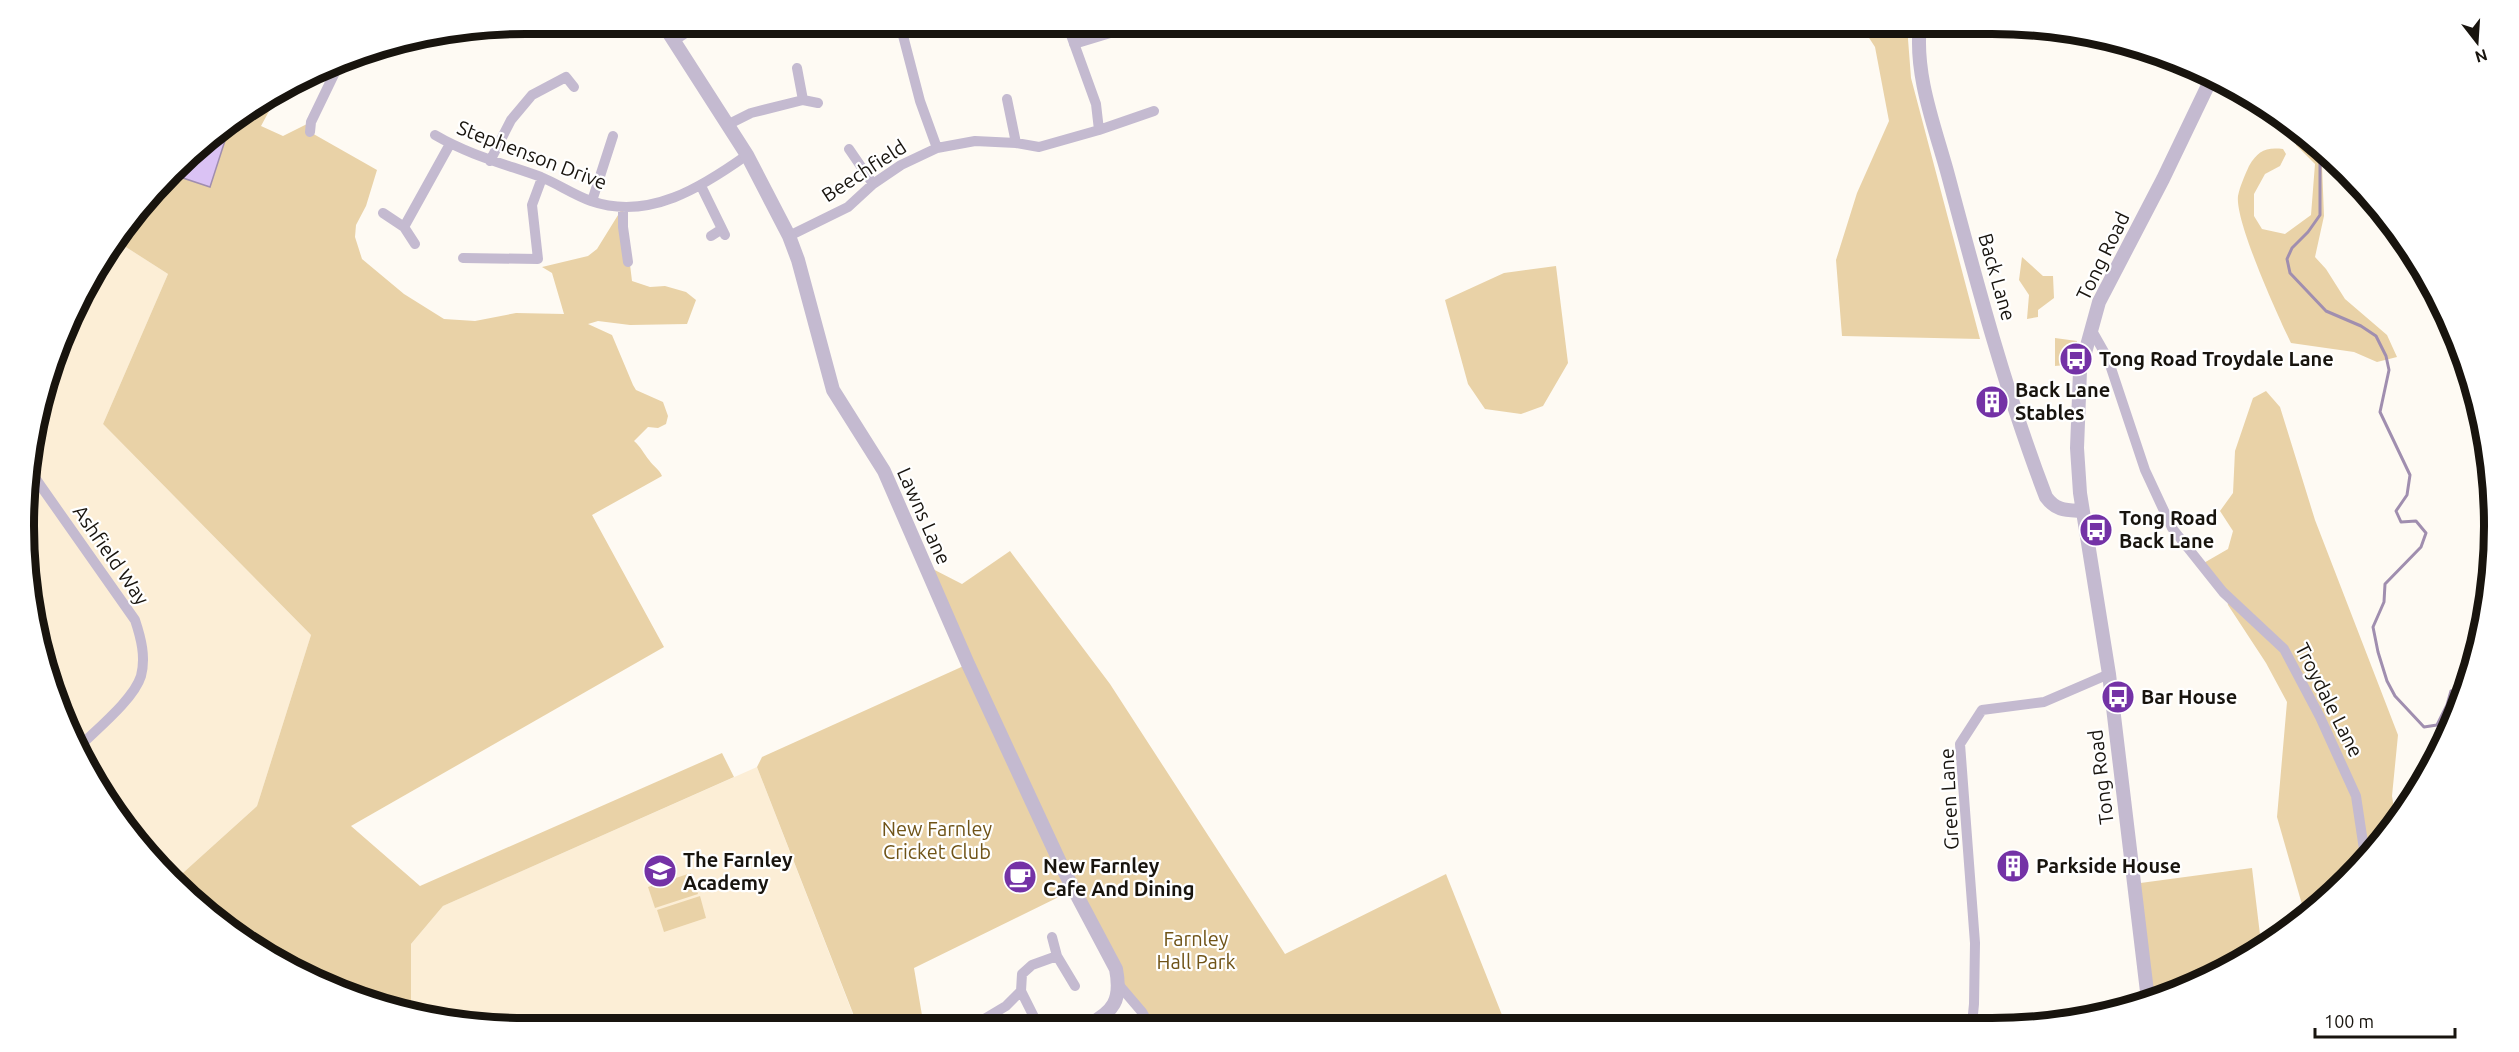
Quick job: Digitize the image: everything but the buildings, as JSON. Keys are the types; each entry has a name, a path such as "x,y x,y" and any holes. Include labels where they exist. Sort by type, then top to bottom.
{"street":[{"name":"Lawns Lane","path":"670,34 747,155 789,236 798,260 833,390 884,471 968,664 1064,871 1116,969 1119,985 1145,1018"},
{"path":"675,40 684,34"},
{"path":"903,34 920,101 937,148"},
{"path":"1070,34 1096,104 1099,130"},
{"path":"1074,44 1107,34"},
{"name":"Back Lane","path":"1920,34 1921,67 1930,106 1965,240 2022,433 2046,497 2051,504 2061,509 2082,511"},
{"path":"797,68 803,100"},
{"path":"490,160 511,120 532,95 565,72 574,87"},
{"path":"310,132 311,122 334,74"},
{"name":"Tong Road","path":"2147,992 2109,674 2082,511 2077,448 2079,371 2099,302 2163,179 2208,84"},
{"path":"1007,99 1016,143"},
{"path":"727,125 750,113 803,100 818,103"},
{"name":"Beechfield","path":"789,236 848,207 873,184 902,165 937,148 975,141 1016,143 1039,147 1154,111"},
{"name":"Stephenson Drive","path":"435,135 450,144 542,178 592,201 623,207 665,202 701,186 747,155"},
{"path":"592,201 613,136"},
{"path":"404,227 450,144"},
{"path":"849,149 873,184"},
{"path":"463,258 538,259 532,206 542,178"},
{"path":"701,186 724,232 711,236"},
{"path":"623,207 623,227 628,262"},
{"path":"383,213 404,227 415,244"},
{"name":"Troydale Lane","path":"2091,329 2108,359 2145,470 2172,528 2223,592 2284,649 2300,678 2356,796 2364,849"},
{"name":"Ashfield Way","path":"37,481 135,620 141,639 143,656 141,676 132,692 85,742"},
{"name":"Green Lane","path":"1973,1018 1975,943 1960,744 1982,710 2044,702 2109,674"},
{"path":"1052,937 1057,956 1075,986"},
{"path":"1034,1018 1021,991 1022,974 1032,965 1057,956"},
{"path":"1101,1018 1118,999 1119,985"},
{"path":"986,1018 1006,1006 1021,991"}],"shaded area":[{"path":"226,137 210,187 179,177"},
{"path":"123,245 168,274 103,424 311,635 257,806 180,876 136,825 100,772 72,714 51,653 39,590 34,526 44,430 51,399 72,338 100,280"},
{"name":"The Farnley Academy","path":"757,767 854,1018 526,1018 462,1013 411,1004 411,944 443,906"}],"green space":[{"path":"1867,34 1908,34 1911,78 1980,339 1842,336 1836,260 1857,193 1889,121 1875,47"},
{"path":"273,105 261,126 283,136 311,122 310,132 377,170 366,206 356,225 355,237 362,259 404,294 444,319 475,321 516,313 564,314 552,273 542,267 588,256 597,249 623,207 632,281 650,287 665,286 686,292 696,300 687,324 630,325 598,321 588,324 612,335 636,390 663,402 668,416 666,424 658,428 648,427 634,441 662,476 592,515 664,647 351,826 420,886 722,753 734,777 443,906 411,944 411,1004 338,980 280,952 227,916 180,876 257,806 311,635 103,424 168,274 123,245 156,202 179,177 210,187 226,137"},
{"path":"2295,139 2323,161 2324,216 2315,257 2326,269 2345,299 2387,335 2397,357 2377,362 2354,352 2291,343 2250,247 2239,209 2238,196 2249,166 2256,157 2263,151 2283,149 2286,154 2280,166 2265,174 2254,194 2254,216 2262,229 2285,234 2311,215 2315,164 2296,145"},
{"path":"2022,257 2043,276 2053,276 2054,298 2038,310 2038,317 2027,319 2029,295 2019,280"},
{"path":"1556,266 1568,363 1543,406 1521,414 1485,409 1468,384 1445,300 1504,273"},
{"path":"2055,338 2077,341 2075,364 2055,366"},
{"path":"2266,391 2280,407 2315,520 2398,735 2392,796 2394,810 2341,874 2303,907 2277,817 2287,702 2266,663 2228,605 2226,595 2202,564 2228,549 2233,531 2220,511 2233,493 2235,451 2253,398"},
{"path":"1010,551 1110,684 1285,954 1446,874 1503,1018 1144,1018 1131,1001 1073,890 914,968 922,1018 855,1018 757,767 762,757 968,664 925,565 962,584"},
{"path":"2252,868 2260,938 2210,967 2147,992 2133,884"},
{"path":"691,873 698,894 655,908 648,887"},
{"path":"700,896 706,918 664,932 657,910"}],"waterway":[{"path":"2321,159 2320,215 2308,232 2292,248 2287,259 2290,273 2326,311 2361,326 2376,336 2386,356 2389,370 2380,412 2410,475 2407,495 2396,511 2401,522 2416,521 2426,533 2421,547 2385,584 2384,602 2373,627 2378,652 2387,681 2395,696 2424,727 2437,725 2451,691 2456,691"}],"place":[{"name":"Tong Road Troydale Lane","path":"2076,359"},
{"name":"Back Lane Stables","path":"1992,402"},
{"name":"Tong Road Back Lane","path":"2096,530"},
{"name":"Bar House","path":"2118,697"},
{"name":"Parkside House","path":"2013,866"},
{"name":"The Farnley Academy","path":"660,871"},
{"name":"New Farnley Cafe And Dining","path":"1020,877"}],"park label":[{"name":"New Farnley Cricket Club","path":"937,840"},
{"name":"Farnley Hall Park","path":"1196,950"}]}
